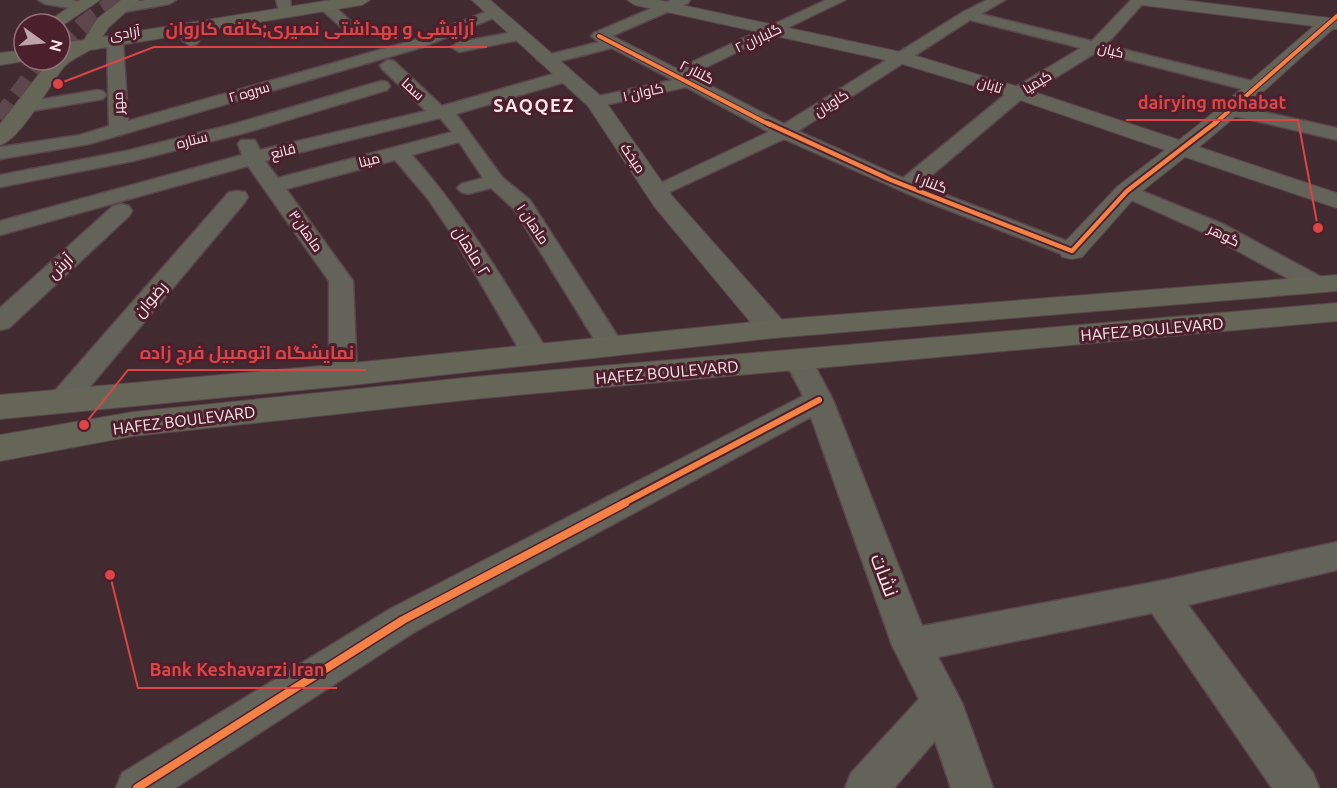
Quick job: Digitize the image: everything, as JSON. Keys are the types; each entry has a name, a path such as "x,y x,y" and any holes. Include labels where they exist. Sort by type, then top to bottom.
{"main road":[{"path":"72,46 88,42 189,35 329,3 362,0"},
{"path":"72,12 86,3"},
{"name":"آزادی","path":"72,43 88,42 284,4 329,3"},
{"path":"0,138 27,107 57,62 88,42 125,5"},
{"name":"HAFEZ BOULEVARD","path":"0,407 343,375 774,329 1327,284"},
{"name":"HAFEZ BOULEVARD","path":"0,447 133,424 484,387 1337,312"}],"street":[{"path":"45,0 86,3"},
{"path":"125,5 169,0"},
{"name":"تابان","path":"635,0 674,4 903,58 1018,93 1337,201"},
{"name":"گلباران ۲","path":"684,78 838,0"},
{"name":"کاویان","path":"657,192 784,132 968,15 998,0"},
{"path":"1147,1 1334,21"},
{"name":"کیمیا","path":"906,186 1018,93 1096,46 1147,1"},
{"path":"329,3 349,27"},
{"path":"545,60 606,39 674,4"},
{"name":"میخک","path":"487,6 545,60 596,102 657,192 774,329"},
{"name":"سروه ۲","path":"0,153 82,140 417,44 487,6"},
{"name":"کیان","path":"968,15 1254,87"},
{"path":"1072,251 1127,191 1232,110 1254,87 1334,21"},
{"path":"459,47 519,36"},
{"name":"گلنار ۲","path":"606,39 784,132"},
{"name":"مهر","path":"115,40 119,129"},
{"name":"سما","path":"388,64 441,112"},
{"name":"قانع","path":"0,228 253,158 441,112 566,76"},
{"name":"کاوان ۱","path":"596,102 684,78"},
{"name":"ستاره","path":"0,181 126,158 241,128 381,86"},
{"path":"27,107 96,95"},
{"name":"ماهان۳","path":"231,97 253,158 341,281 343,375"},
{"path":"1232,110 1337,134"},
{"name":"ماهان ۱","path":"441,112 464,135 495,181 522,205 611,345"},
{"name":"گلنار ۱","path":"784,132 906,186 1072,251"},
{"name":"مینا","path":"274,186 464,135"},
{"name":"٢ ماهان","path":"399,152 436,195 453,220 536,355"},
{"path":"468,188 495,181"},
{"name":"گوهر","path":"1127,191 1215,229 1327,284"},
{"name":"رضوان","path":"62,401 237,197"},
{"name":"آرش","path":"0,322 120,211"},
{"name":"نشات","path":"798,361 819,400 911,645 942,703 972,788"},
{"path":"137,788 403,620 819,400"},
{"path":"911,645 1160,596 1337,556"},
{"path":"1160,596 1298,788"},
{"path":"866,788 942,703"}],"tunnel":[{"path":"72,36 85,24 119,0"},
{"path":"0,119 35,72"}],"cycle path":[{"path":"599,36 820,149 927,195 1072,251 1127,191 1232,110 1254,87 1337,16"},
{"path":"137,788 403,620 819,400"}],"place":[{"name":"آرایشی و بهداشتی نصیری;کافه کاروان","path":"58,84"},
{"name":"dairying mohabat","path":"1318,228"},
{"name":"نمایشگاه اتومبیل فرج زاده","path":"84,425"},
{"name":"Bank Keshavarzi Iran","path":"110,575"}],"district":[{"name":"SAQQEZ","path":"534,105"}]}
